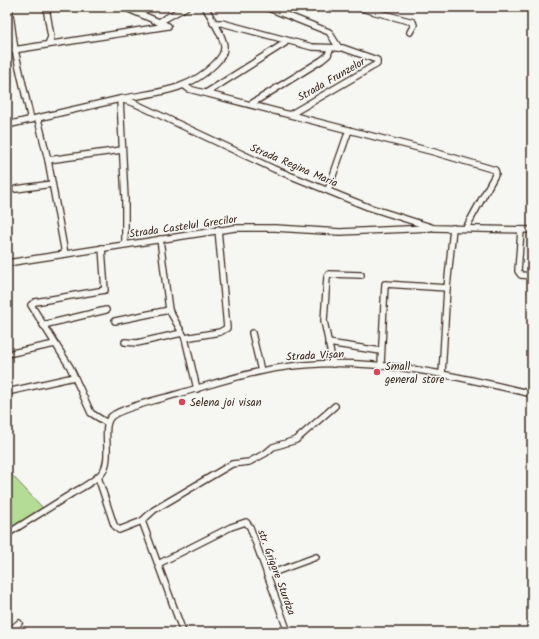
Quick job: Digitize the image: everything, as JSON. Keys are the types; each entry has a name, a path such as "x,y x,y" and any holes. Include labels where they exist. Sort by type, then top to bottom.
{"street":[{"path":"9,7 15,50 32,120"},
{"path":"46,7 51,37 48,44"},
{"path":"7,51 168,26 124,7"},
{"path":"159,22 186,7"},
{"path":"7,125 120,99 185,86 208,70 223,54 224,45 205,7"},
{"path":"266,7 329,32 339,48"},
{"path":"357,7 412,22 414,25 410,32"},
{"name":"Strada Frunzelor","path":"214,23 222,23 286,40 330,49 339,48 376,59 378,62 291,114"},
{"path":"206,93 285,43 286,40"},
{"path":"251,104 322,60 328,55 330,49"},
{"path":"185,86 189,89 434,152 496,171 466,228"},
{"path":"120,99 125,244"},
{"name":"Strada Regina Maria","path":"120,99 134,103 274,169 368,207 434,228 532,230"},
{"path":"38,119 48,160 65,254"},
{"path":"328,190 349,130"},
{"path":"48,160 122,150"},
{"path":"16,189 52,184"},
{"name":"Strada Castelul Grecilor","path":"7,263 218,229 275,228 340,232 434,228"},
{"path":"442,374 447,288 453,228"},
{"path":"125,342 137,343 227,329 225,291 218,229"},
{"path":"521,230 518,271 521,275 532,276"},
{"path":"160,239 169,310 184,336 197,389"},
{"path":"7,534 98,477 105,467 107,458 107,423 92,413 64,357 32,308 33,302 105,290 102,248"},
{"path":"333,364 324,321 327,277 329,274 361,275"},
{"path":"381,364 384,284 447,288"},
{"path":"42,325 106,310"},
{"path":"115,321 169,310"},
{"path":"252,333 261,371"},
{"path":"328,343 381,351"},
{"path":"7,354 55,344"},
{"name":"Strada Vișan","path":"107,423 111,417 124,411 261,371 279,368 333,364 381,364 442,374 532,394"},
{"path":"7,392 74,377"},
{"path":"98,477 115,528 119,530 142,521 154,510 232,464 250,462 266,453 273,447 296,440 335,406"},
{"path":"142,521 183,632"},
{"name":"str. Grigore Sturdza","path":"158,564 231,526 246,522 288,632"},
{"path":"267,575 316,557"},
{"path":"8,632 19,623"}],"green space":[{"path":"7,470 44,509 7,532"}],"place":[{"name":"Small general store","path":"377,372"},
{"name":"Selena joi visan","path":"182,402"}]}
